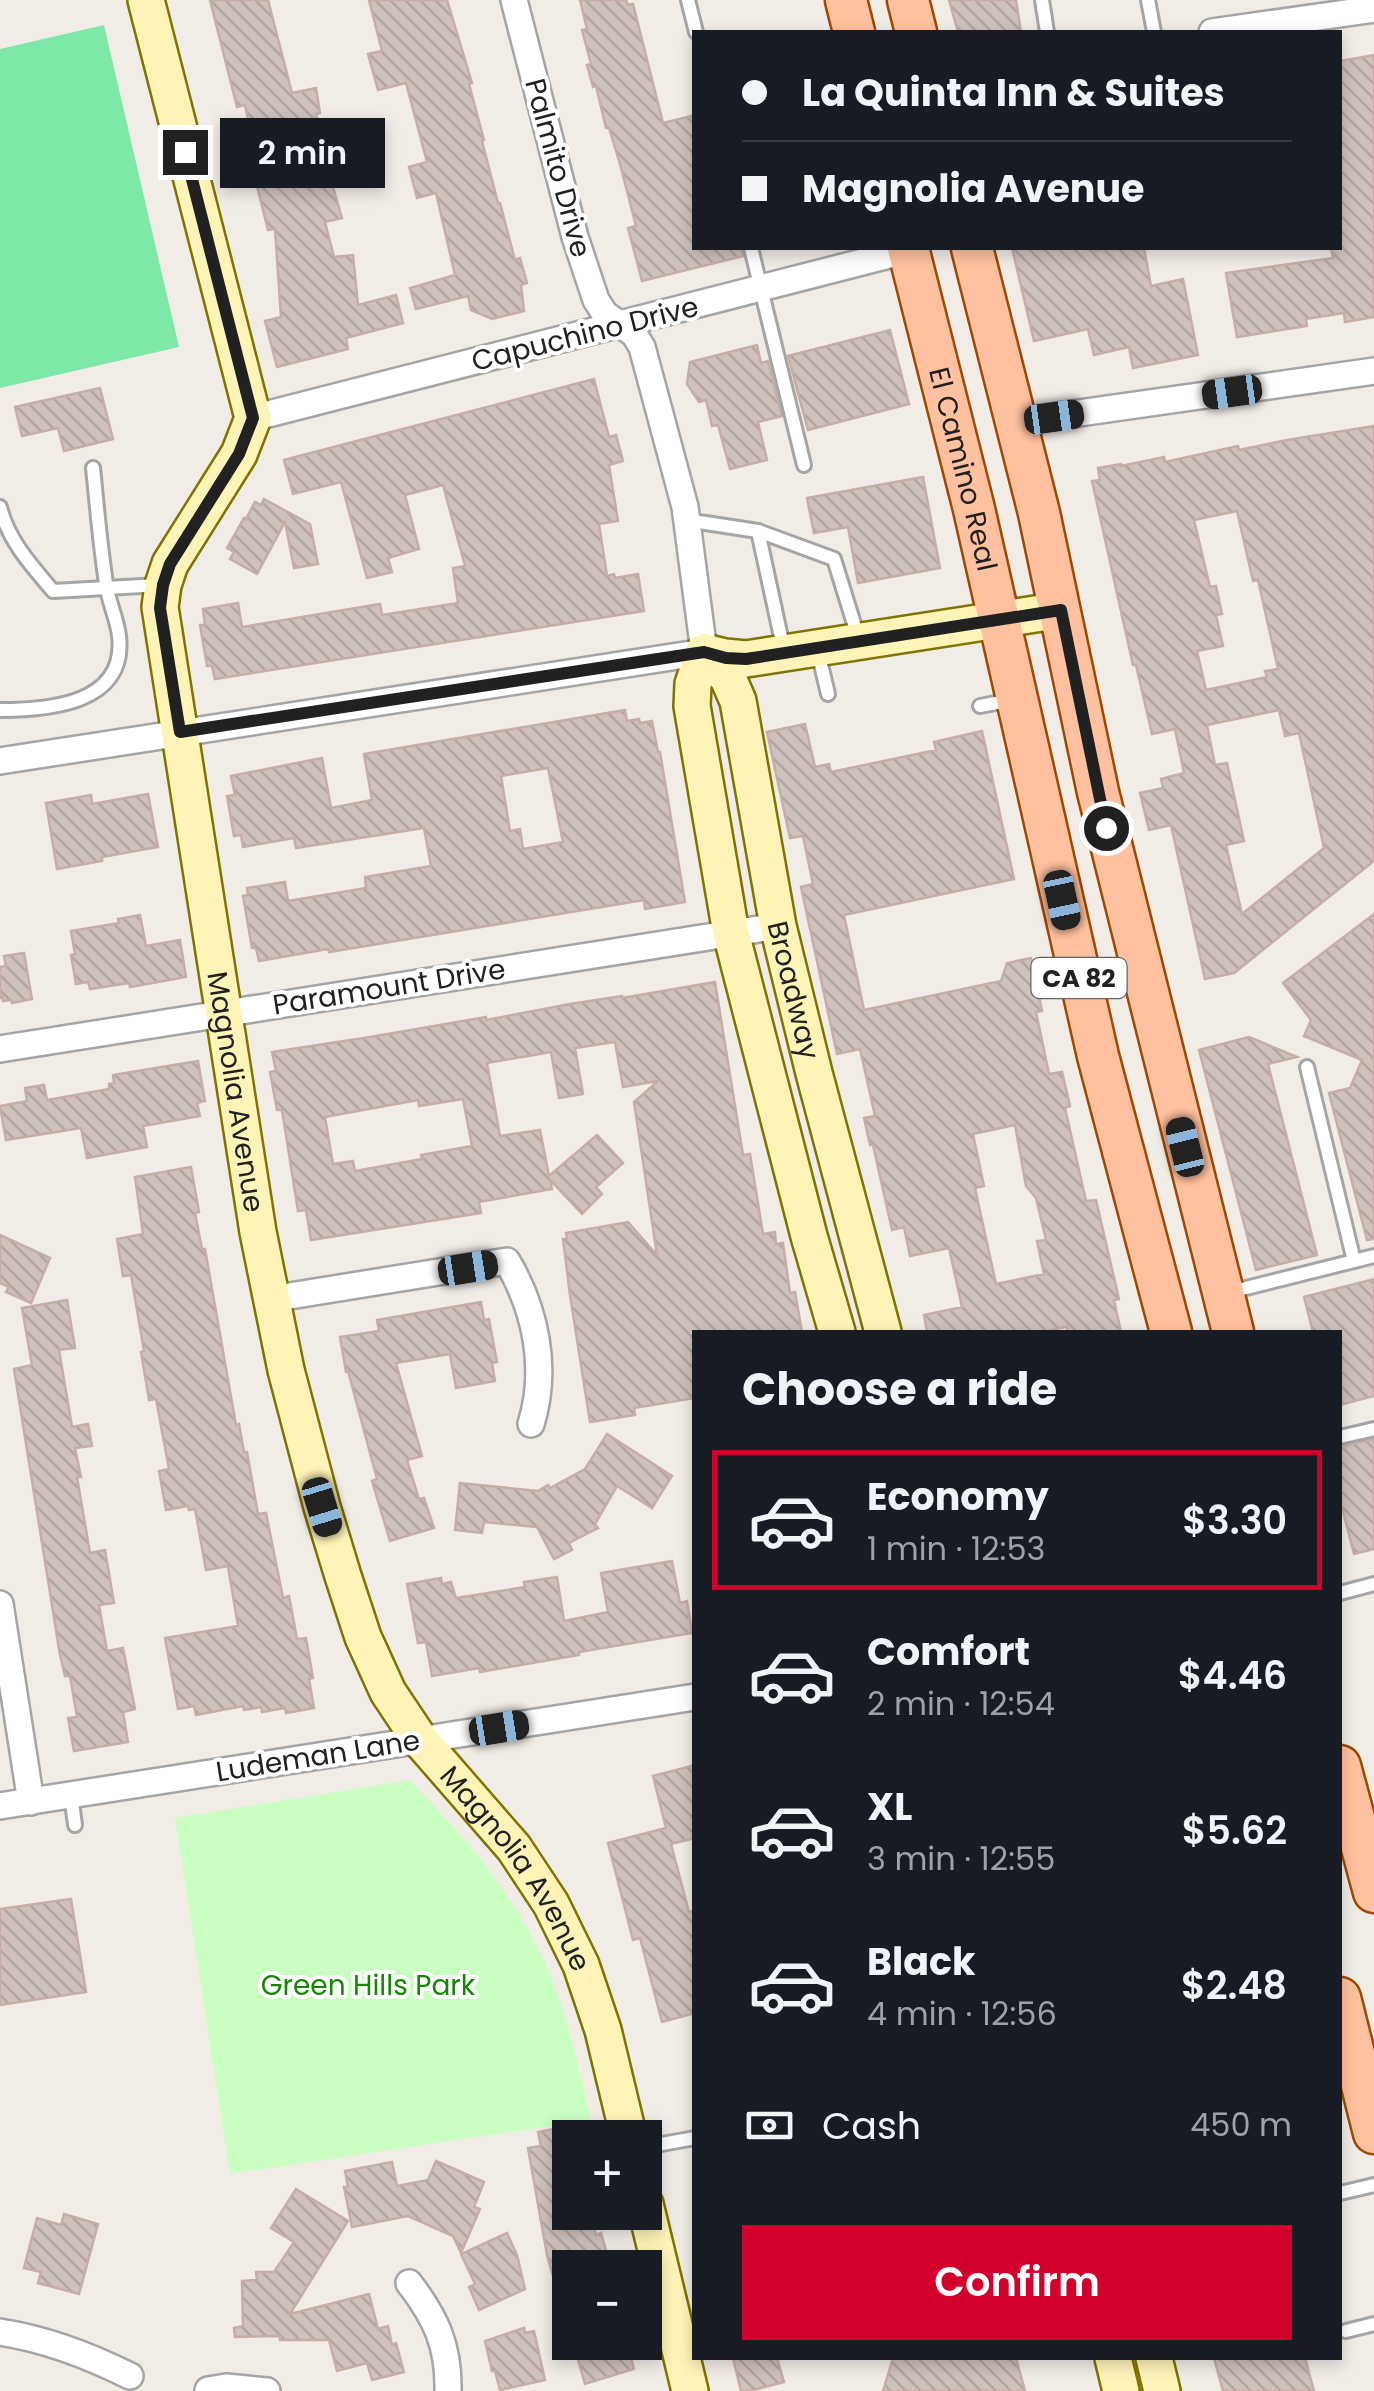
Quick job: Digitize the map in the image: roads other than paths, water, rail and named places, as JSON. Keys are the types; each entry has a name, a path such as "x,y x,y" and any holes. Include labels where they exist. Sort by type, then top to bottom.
{"main road":[{"path":"146,0 253,418"},
{"path":"846,0 854,30"},
{"path":"908,0 916,30"},
{"name":"El Camino Real","path":"911,250 1000,620 998,703 1094,1039 1170,1330"},
{"name":"CA 82","path":"973,250 1061,610 1098,792 1232,1330"},
{"name":"Magnolia Avenue","path":"253,418 239,454 170,564 160,608 222,1014 272,1299 304,1440 364,1637 388,1692 420,1740 514,1848 551,1904 580,1965 602,2030 624,2120"},
{"path":"704,652 746,659 1061,610"},
{"name":"Broadway","path":"836,1330 731,933 692,706 693,684 704,652 728,678 738,701 778,926 882,1330"},
{"path":"1342,1771 1366,1833 1374,1888"},
{"path":"1350,2014 1374,2133"},
{"path":"651,2230 690,2391"},
{"path":"1114,2360 1122,2391"},
{"path":"1154,2360 1162,2391"}],"street":[{"name":"Palmito Drive","path":"514,0 575,236 596,300 621,325"},
{"path":"1226,30 1374,9"},
{"name":"Capuchino Drive","path":"253,418 904,250"},
{"name":"Broadway","path":"621,325 634,334 642,347 684,507 704,652"},
{"path":"1016,422 1374,371"},
{"path":"0,761 704,652"},
{"name":"Paramount Drive","path":"0,1049 778,926"},
{"path":"272,1299 507,1262 530,1308 539,1364 531,1424"},
{"path":"0,1604 31,1802"},
{"name":"Ludeman Lane","path":"0,1806 692,1697"},
{"path":"409,2283 442,2334 449,2368 448,2391"},
{"path":"0,2332 64,2347 130,2376"},
{"path":"208,2390 226,2387 267,2391"}],"lane":[{"path":"688,0 696,30"},
{"path":"1042,0 1046,30"},
{"path":"1148,0 1154,30"},
{"path":"751,250 804,465"},
{"path":"0,710 76,702 101,689 115,668 120,638 106,588 93,468"},
{"path":"0,507 21,553 53,590 163,585"},
{"path":"686,520 758,531 834,558 859,643"},
{"path":"758,531 801,652 828,694"},
{"path":"1307,1067 1354,1261"},
{"path":"1222,1294 1374,1256"},
{"path":"1342,1437 1374,1429"},
{"path":"1342,1592 1374,1584"},
{"path":"72,1795 75,1825"},
{"path":"662,2144 692,2139"},
{"path":"1342,2193 1374,2185"},
{"path":"1346,2331 1374,2324"}],"park label":[{"name":"Green Hills Park","path":"368,1985"}]}
